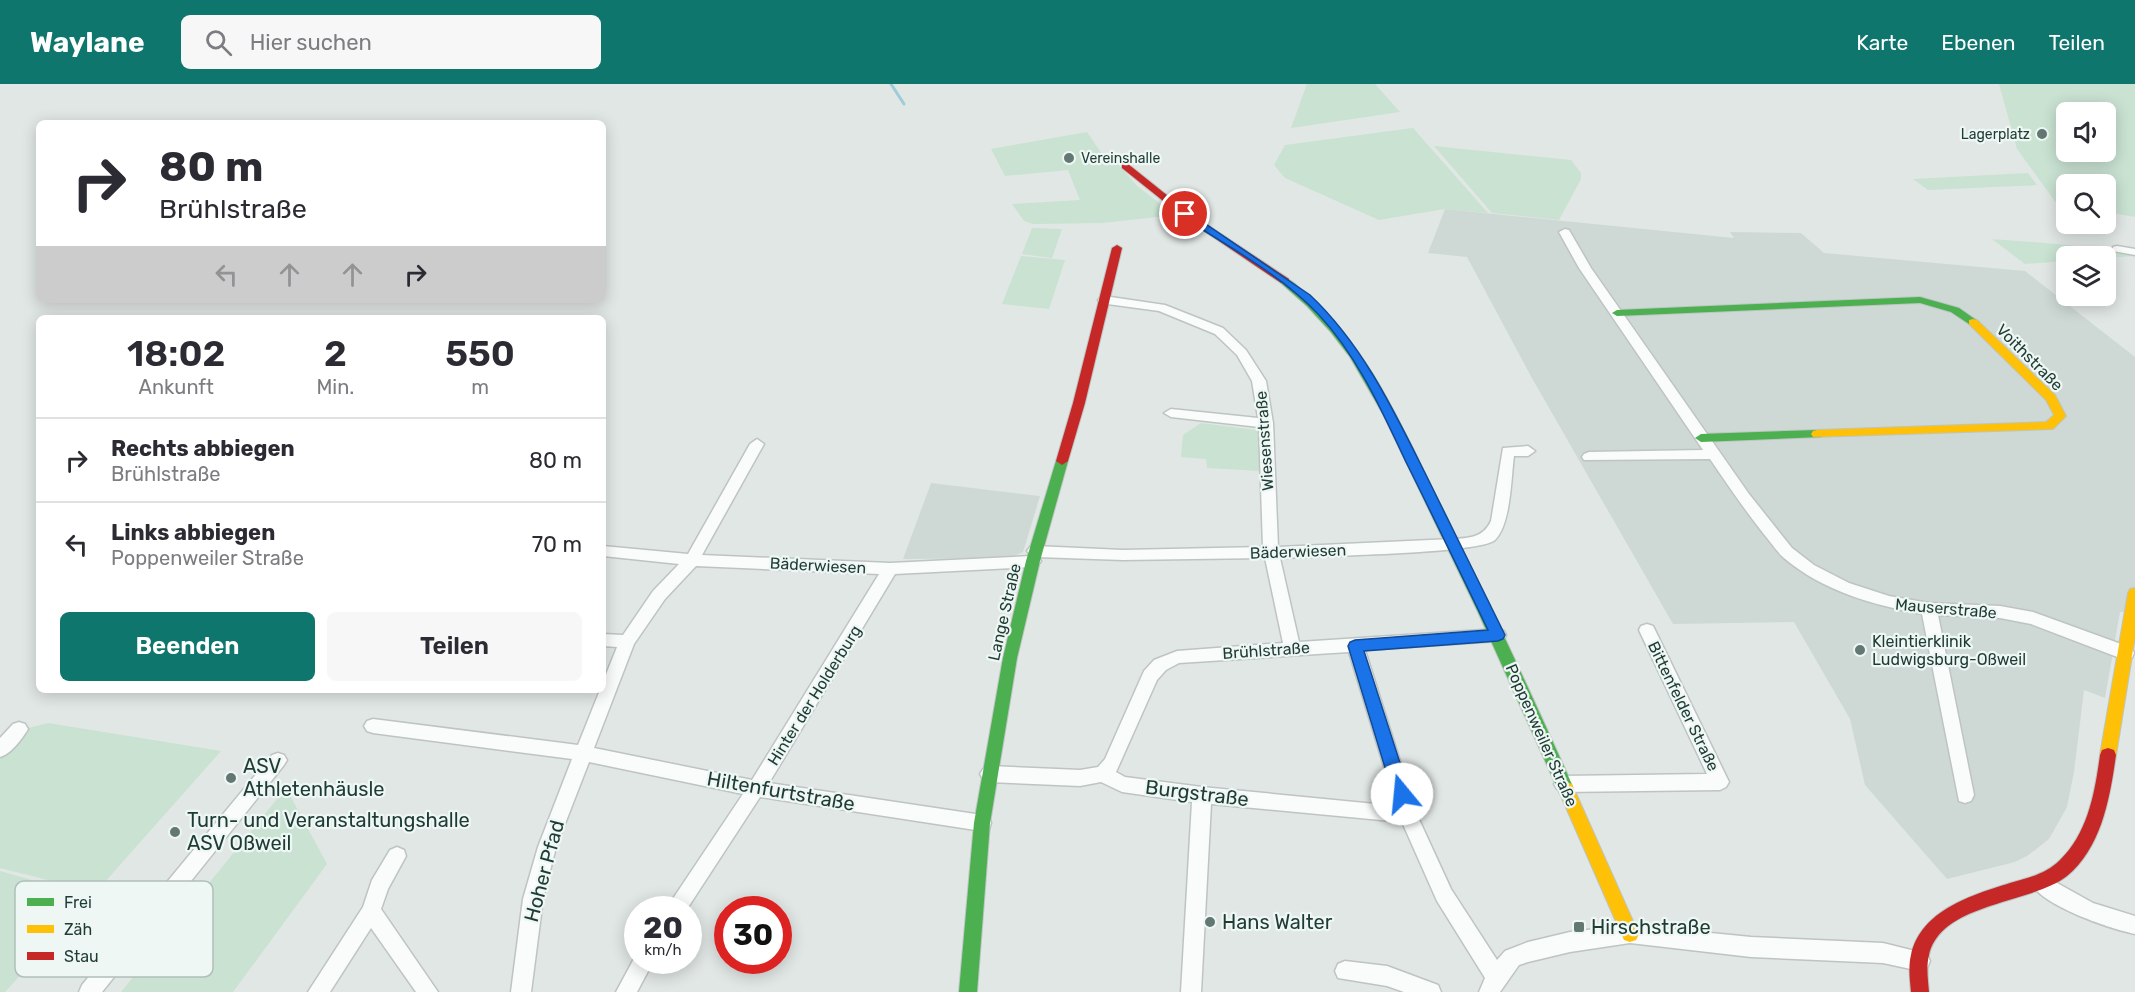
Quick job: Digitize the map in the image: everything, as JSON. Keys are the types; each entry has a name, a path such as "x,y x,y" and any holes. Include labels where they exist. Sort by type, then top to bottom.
{"street":[{"name":"Poppenweiler Straße","path":"1125,166 1185,214 1280,278 1323,313 1352,349 1387,411 1498,635 1630,934"},
{"name":"Mauserstraße","path":"1565,232 1585,268 1701,438 1786,552 1809,569 1861,595 1906,606 2000,612 2033,618 2126,653"},
{"name":"Lange Straße","path":"968,992 982,823 1010,658 1034,556 1079,403 1117,248"},
{"path":"2117,249 2135,252"},
{"name":"Wiesenstraße","path":"1104,300 1161,308 1219,331 1242,353 1259,381 1266,423 1271,552 1292,648"},
{"name":"Voithstraße","path":"1617,313 1868,301 1920,300 1942,304 1965,315 2051,398 2060,416 2049,426 1701,438"},
{"path":"1171,413 1266,423"},
{"name":"Hoher Pfad","path":"521,992 533,899 547,847 627,642 659,595 692,560 757,444"},
{"name":"Bäderwiesen","path":"606,551 692,560 890,569 1034,556 1271,552 1452,544 1483,540 1490,535 1497,521 1508,451 1528,451"},
{"path":"1589,457 1713,454"},
{"name":"Hinter der Holderburg","path":"685,896 756,789 890,569"},
{"path":"1920,992 1918,981 1920,961 1924,943 1933,928 1946,918 2008,891 2041,883 2057,874 2082,848 2103,787 2135,593"},
{"path":"1929,609 1965,795"},
{"name":"Bittenfelder Straße","path":"1563,784 1720,782 1647,630"},
{"name":"Brühlstraße","path":"1103,774 1112,764 1150,676 1160,665 1177,657 1498,635"},
{"path":"606,640 627,642"},
{"path":"1355,646 1408,815 1444,895 1492,984 1512,958 1528,952 1570,942 1630,934 1751,947 1883,953 1920,961"},
{"path":"373,726 582,753"},
{"path":"0,750 19,729"},
{"name":"Hiltenfurtstraße","path":"582,753 756,789 982,823"},
{"path":"179,881 278,760"},
{"name":"Burgstraße","path":"989,774 1080,778 1103,774 1122,784 1202,795 1408,815"},
{"path":"1191,992 1202,795"},
{"path":"318,992 371,911 379,886 397,856"},
{"path":"2041,883 2082,908 2118,922 2135,925"},
{"path":"371,911 428,992"},
{"path":"1345,971 1387,976 1431,992"},
{"path":"626,992 636,974"},
{"path":"89,992 101,977"}],"shaded area":[{"path":"1445,209 1734,238 1730,232 1801,233 1824,253 2025,271 2056,295 2056,306 2070,306 2135,357 2135,612 2120,612 2105,698 2084,690 2074,772 2067,807 2049,839 2015,862 1947,879 1865,785 1850,719 1794,622 1673,624 1533,380 1467,257 1428,253"},
{"path":"931,483 1040,496 1023,552 1009,558 903,559"}],"green space":[{"path":"1307,84 1375,84 1400,112 1291,128"},
{"path":"1999,84 2135,84 2135,217 2116,214 2116,174 2056,174 2056,203 2017,149"},
{"path":"1413,128 1488,213 1445,209 1379,220 1285,178 1274,165 1285,145"},
{"path":"1087,132 1109,164 1117,163 1137,186 1175,215 1102,223 1033,224 1024,221 1012,204 1080,200 1068,170 1005,176 991,149"},
{"path":"1434,146 1571,160 1581,173 1581,179 1559,220 1492,213"},
{"path":"2028,173 2037,185 1928,190 1913,179"},
{"path":"1032,228 1062,229 1052,258 1022,254"},
{"path":"1992,239 2075,246 2056,246 2056,262 2025,264"},
{"path":"2116,253 2135,256 2116,257"},
{"path":"1021,256 1065,260 1049,309 1002,304"},
{"path":"1201,423 1256,430 1259,434 1259,471 1207,468 1206,459 1181,457 1183,435"},
{"path":"48,723 221,751 106,881 52,881 0,868 0,753 25,729"},
{"path":"286,788 327,864 233,992 121,992 133,977 213,977 213,881 211,881"},
{"path":"0,871 35,881 15,881 15,977 19,977 5,992 0,992"}],"waterway":[{"path":"891,84 904,104"}],"traffic: fast":[{"path":"1285,281 1311,303 1334,328 1355,355 1373,384 1469,577 1566,789"},
{"path":"1617,313 1920,300 1955,310 1973,322"},
{"path":"1701,438 1817,434"},
{"path":"968,992 982,823 1010,658 1033,561 1062,461"}],"traffic: slow":[{"path":"1817,434 2049,426 2060,416 2051,398 1973,322"},
{"path":"2108,755 2135,593"},
{"path":"1566,789 1630,934"}],"traffic: jam":[{"path":"1125,166 1185,214 1285,281"},
{"path":"1062,461 1079,403 1117,248"},
{"path":"1920,992 1921,951 1927,938 1936,927 1947,918 1973,904 2048,878 2061,870 2077,854 2085,842 2096,814 2108,755"}],"place":[{"name":"Lagerplatz","path":"2042,134"},
{"name":"Vereinshalle","path":"1069,158"},
{"name":"Kleintierklinik Ludwigsburg-Oßweil","path":"1860,650"},
{"name":"ASV Athletenhäusle","path":"231,778"},
{"name":"Turn- und Veranstaltungshalle ASV Oßweil","path":"175,832"},
{"name":"Hans Walter","path":"1210,922"},
{"name":"Hirschstraße","path":"1579,927"}],"route":[{"path":"1185,214 1306,297 1323,313 1352,349 1387,411 1498,635 1355,646 1402,794"}]}
